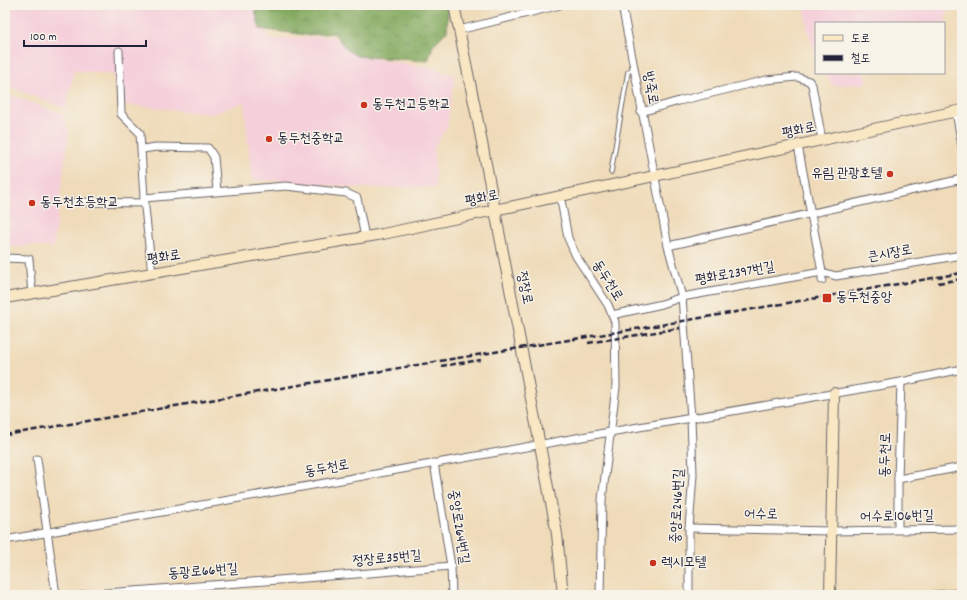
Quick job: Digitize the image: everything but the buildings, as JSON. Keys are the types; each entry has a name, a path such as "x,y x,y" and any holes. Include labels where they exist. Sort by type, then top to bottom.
{"main road":[{"name":"정장로","path":"454,5 557,534 560,577"},
{"name":"평화로","path":"5,298 365,237 494,211 655,174 798,146 960,109"},
{"path":"830,595 834,393"},
{"path":"556,595 560,577"},
{"path":"560,577 563,595"}],"street":[{"path":"459,30 560,5"},
{"name":"방죽로","path":"622,5 655,174"},
{"path":"119,51 121,114 140,133 143,149 145,200 152,274"},
{"path":"642,112 679,101 758,82 802,78 809,81 812,85 822,140"},
{"path":"960,109 962,146"},
{"path":"798,146 812,214 822,280"},
{"path":"143,149 156,147 208,148 214,156 217,191"},
{"name":"평화로2397번길","path":"655,174 668,246 682,297 822,272"},
{"path":"668,246 962,179"},
{"path":"76,202 145,200 217,191 286,186 346,193 357,198 365,237"},
{"name":"동두천로","path":"560,195 568,238 576,256 608,305 615,322 616,387 602,500 600,595"},
{"name":"큰시장로","path":"822,272 836,276 962,255"},
{"path":"5,258 29,259 32,294"},
{"path":"612,315 662,304 682,297 691,418"},
{"name":"동두천로","path":"5,540 33,536 48,531 540,444 901,382 962,369"},
{"name":"동두천로","path":"898,529 901,382"},
{"name":"중앙로246번길","path":"689,595 689,528 693,475 691,418"},
{"path":"37,459 56,595"},
{"name":"중앙로264번길","path":"434,463 452,566 452,595"},
{"path":"898,479 962,467"},
{"name":"어수로","path":"689,528 832,531"},
{"name":"어수로106번길","path":"832,531 962,529"},
{"name":"정장로35번길","path":"324,578 452,566"},
{"name":"동광로66번길","path":"83,595 206,585 324,578"},
{"path":"934,595 962,593"}],"lane":[{"path":"611,172 628,72 634,68"}],"shaded area":[{"path":"5,5 252,5 269,40 332,36 360,56 435,69 455,76 447,127 434,147 436,187 365,188 252,180 244,102 212,114 119,104 113,74 74,71 66,109 5,85"},
{"path":"804,5 947,5 948,7 945,24 945,22 815,22 815,52 808,32"},
{"path":"826,74 866,74 866,83 833,86"},
{"name":"동두천초등학교","path":"5,93 63,114 69,132 53,248 30,245 22,247 5,246"}],"green space":[{"path":"254,5 445,5 448,10 447,31 433,45 428,61 357,56 347,50 334,33 307,35 260,29"}],"railway":[{"path":"5,435 962,273"},
{"path":"938,283 962,279"},
{"path":"588,343 680,328"},
{"path":"441,366 481,360"}],"place":[{"name":"동두천고등학교","path":"364,105"},
{"name":"동두천중학교","path":"269,139"},
{"name":"유림 관광호텔","path":"890,174"},
{"name":"동두천초등학교","path":"32,203"},
{"name":"동두천중앙","path":"827,298"},
{"name":"렉시모텔","path":"653,563"}]}
